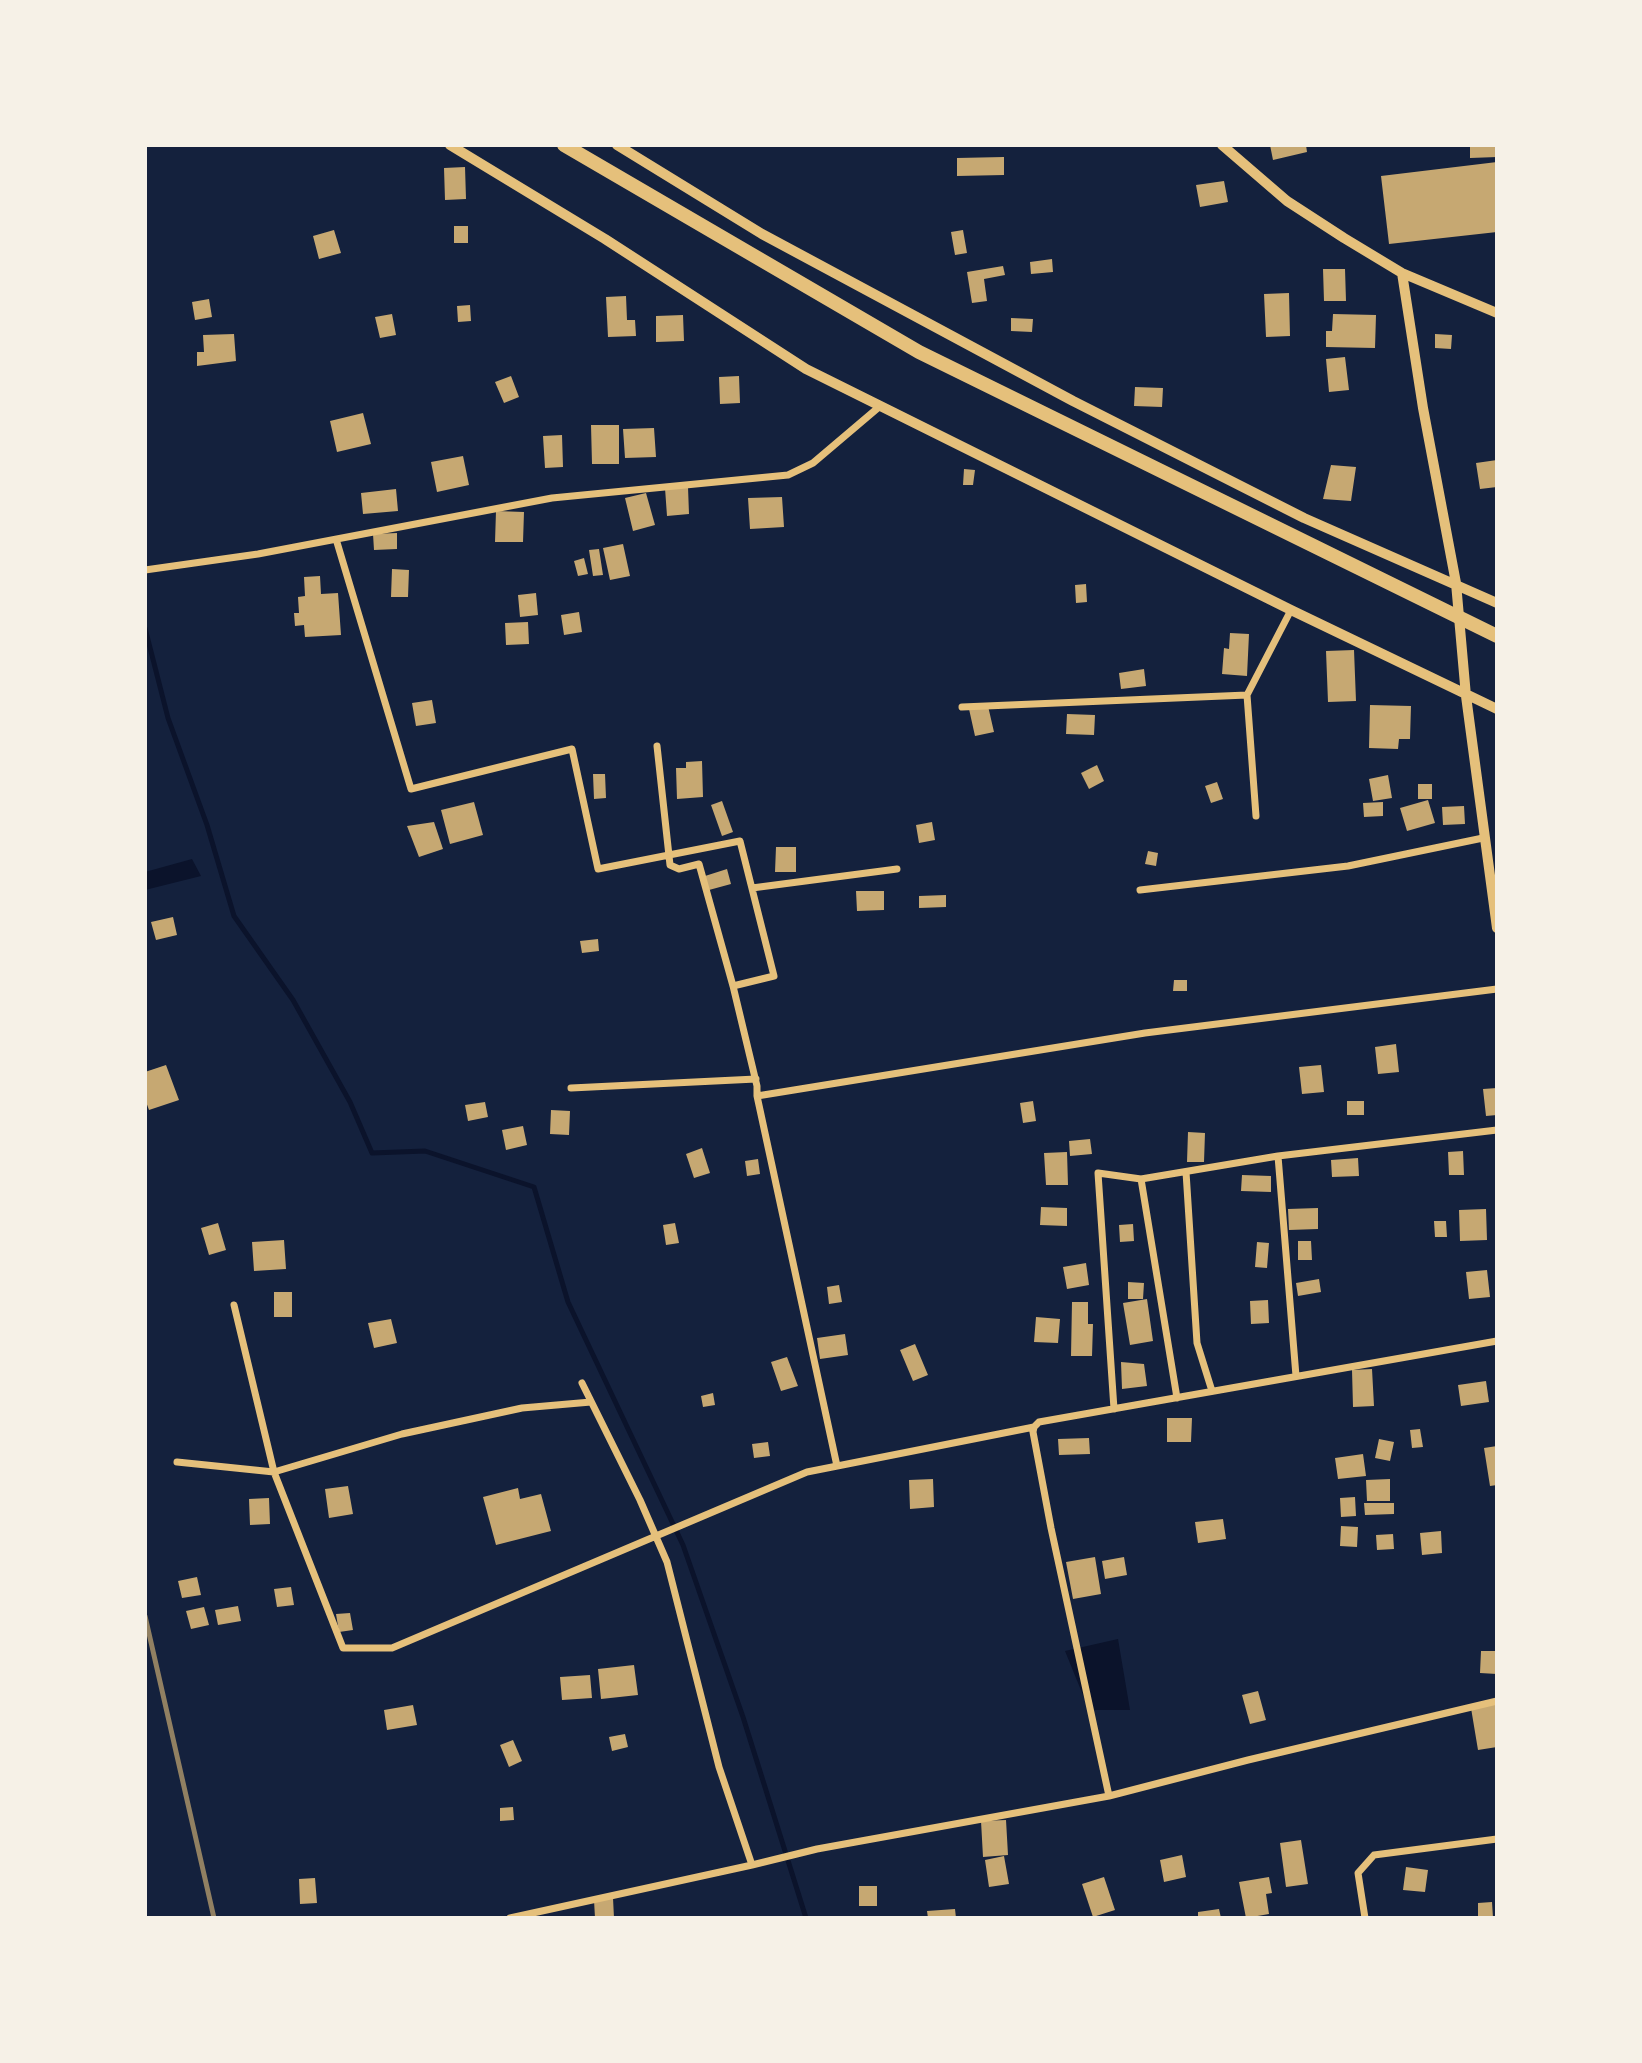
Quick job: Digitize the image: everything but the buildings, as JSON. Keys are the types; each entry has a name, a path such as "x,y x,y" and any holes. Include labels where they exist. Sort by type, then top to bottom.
{"highway":[{"path":"564,145 919,352 1497,636"}],"street":[{"path":"450,145 605,239 806,369 1291,610 1497,709"},
{"path":"617,145 762,234 1073,401 1304,518 1497,603"},
{"path":"1222,145 1287,201 1402,273 1497,313"},
{"path":"1402,273 1423,408 1456,583 1466,696 1497,928"},
{"path":"145,570 258,554 552,498 788,475 813,463 879,407"},
{"path":"336,539 411,789 572,749 598,870 740,841 774,976 733,986"},
{"path":"1256,816 1247,695 1291,610"},
{"path":"962,707 1247,695"},
{"path":"657,746 670,865 674,868 699,864 733,986 837,1466"},
{"path":"1140,890 1348,866 1483,838"},
{"path":"752,888 897,870"},
{"path":"757,1096 1145,1033 1497,989"},
{"path":"570,1088 755,1079"},
{"path":"1114,1409 1098,1173 1141,1180 1294,1152 1497,1130"},
{"path":"1278,1156 1296,1376"},
{"path":"1186,1172 1197,1343 1212,1391"},
{"path":"1141,1180 1177,1398"},
{"path":"234,1305 274,1472 343,1648 392,1648 807,1472 1034,1427"},
{"path":"1109,1796 1049,1516 1032,1432 1034,1427 1039,1422 1497,1340"},
{"path":"582,1383 667,1562 719,1767 752,1865"},
{"path":"177,1462 274,1472 402,1434 522,1408 591,1402"},
{"path":"510,1918 817,1849 1109,1796 1497,1701"},
{"path":"1365,1918 1358,1873 1374,1855 1497,1839"}],"water":[{"path":"192,859 201,876 145,890 145,872"},
{"path":"1118,1639 1130,1710 1089,1710 1065,1651"}],"waterway":[{"path":"145,628 168,718 207,825 234,916 293,1000 350,1102 372,1153 425,1151 534,1187 568,1302 683,1545 743,1717 806,1918"}],"railway":[{"path":"145,1616 214,1918"}]}
